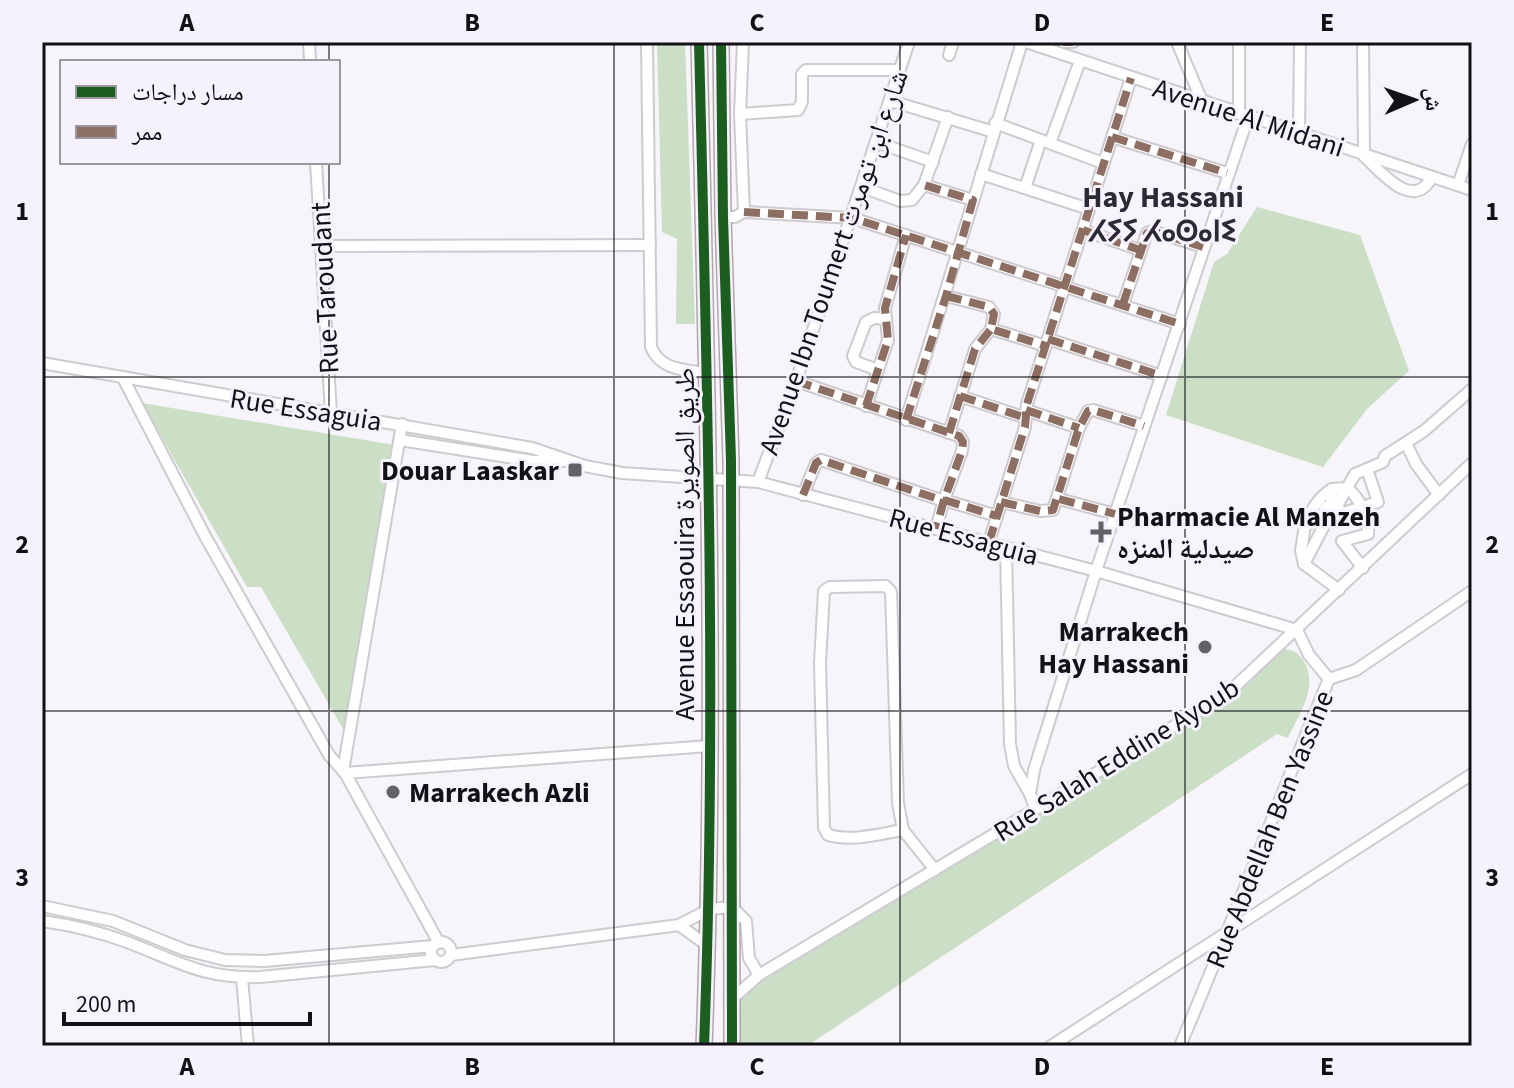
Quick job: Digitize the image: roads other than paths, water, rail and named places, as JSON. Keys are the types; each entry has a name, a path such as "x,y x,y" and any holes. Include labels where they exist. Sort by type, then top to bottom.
{"main road":[{"name":"Avenue Essaouira طريق الصويرة","path":"699,42 708,480 710,909 704,1046"},
{"name":"Avenue Essaouira طريق الصويرة","path":"721,42 731,479 732,1046"}],"street":[{"path":"647,42 653,353 669,366 706,373"},
{"path":"743,42 740,114 744,212"},
{"name":"Avenue Ibn Toumert شارع ابن تومرت","path":"758,482 852,218 909,42"},
{"path":"949,55 953,42"},
{"path":"906,420 960,251 994,128 1024,42"},
{"name":"Avenue Al Midani","path":"1024,42 1472,190"},
{"path":"1067,56 1063,42 1073,42"},
{"path":"1177,42 1202,101"},
{"path":"1030,794 1034,770 1096,571 1180,324 1227,173 1243,115 1239,42"},
{"path":"1299,133 1300,42"},
{"path":"1363,42 1364,156 1404,190 1414,193 1422,190 1432,177"},
{"path":"1025,188 1080,61"},
{"path":"740,114 798,110 802,102 802,74 806,70 899,70"},
{"path":"989,542 1047,343 1131,78"},
{"path":"891,101 1046,141 1103,163"},
{"path":"862,187 905,202 912,200 924,185 948,117"},
{"path":"1112,137 1227,173"},
{"path":"876,142 933,162"},
{"path":"1458,185 1472,144"},
{"name":"Rue Taroudant","path":"316,164 331,413"},
{"path":"981,174 1089,209"},
{"path":"924,185 973,200"},
{"path":"723,217 735,217 744,212 852,218 1180,324"},
{"path":"1083,230 1140,250"},
{"path":"1123,304 1145,235 1153,231 1203,247"},
{"path":"866,406 889,335 885,308 906,235"},
{"path":"322,246 650,245"},
{"path":"946,296 991,308 994,317 991,329 975,349 949,433"},
{"path":"878,370 856,362 853,356 866,322 874,318 886,319"},
{"path":"991,329 1162,376"},
{"name":"Rue Essaguia","path":"42,363 532,448 622,473 758,482 1096,571 1297,630"},
{"path":"123,378 213,549 329,755 344,772 436,944"},
{"path":"796,381 959,436 963,446 936,529"},
{"path":"1336,508 1355,474 1383,462 1385,456 1406,443 1472,389"},
{"path":"960,396 1079,428"},
{"path":"1001,502 1046,512 1053,510 1086,412 1093,410 1144,426"},
{"path":"344,772 402,424"},
{"name":"Rue Essaguia","path":"400,440 533,461 569,460"},
{"path":"1406,443 1416,464 1439,495"},
{"path":"803,495 816,463 821,460 997,516"},
{"name":"Rue Salah Eddine Ayoub","path":"732,999 759,975 1219,700 1472,463"},
{"path":"1336,508 1362,508 1378,502 1367,469"},
{"path":"1339,590 1304,564 1301,551 1310,512 1332,489 1347,488 1362,508 1368,534 1342,541 1363,568"},
{"path":"1305,525 1326,519 1335,521 1332,489"},
{"path":"1059,499 1115,514"},
{"path":"1304,564 1326,519"},
{"path":"1006,547 1010,744 1014,766 1035,808"},
{"path":"903,830 867,837 834,837 828,835 824,828 820,663 824,591 830,587 886,586 891,592 898,803 903,830 935,870"},
{"name":"Rue Abdellah Ben Yassine","path":"1180,1046 1329,679 1356,670 1472,591"},
{"path":"1297,630 1309,655 1329,679"},
{"path":"344,772 709,746"},
{"path":"1051,1046 1472,774"},
{"path":"42,906 113,921 185,950 225,960 264,961 436,944 447,945 451,955"},
{"path":"42,921 113,937 205,973 242,978 446,961 451,955 679,925 710,909 732,907 746,921 749,958 759,975"},
{"path":"679,925 708,946"},
{"path":"435,960 431,953 436,944"},
{"path":"242,978 248,1046"}],"place":[{"name":"Douar Laaskar","path":"575,470"},
{"name":"Pharmacie Al Manzeh صيدلية المنزه","path":"1101,532"},
{"name":"Marrakech Hay Hassani","path":"1205,647"},
{"name":"Marrakech Azli","path":"393,792"}],"district":[{"name":"Hay Hassani ⵃⵢⵢ ⵃⴰⵙⴰⵏⵉ","path":"1163,214"}]}
